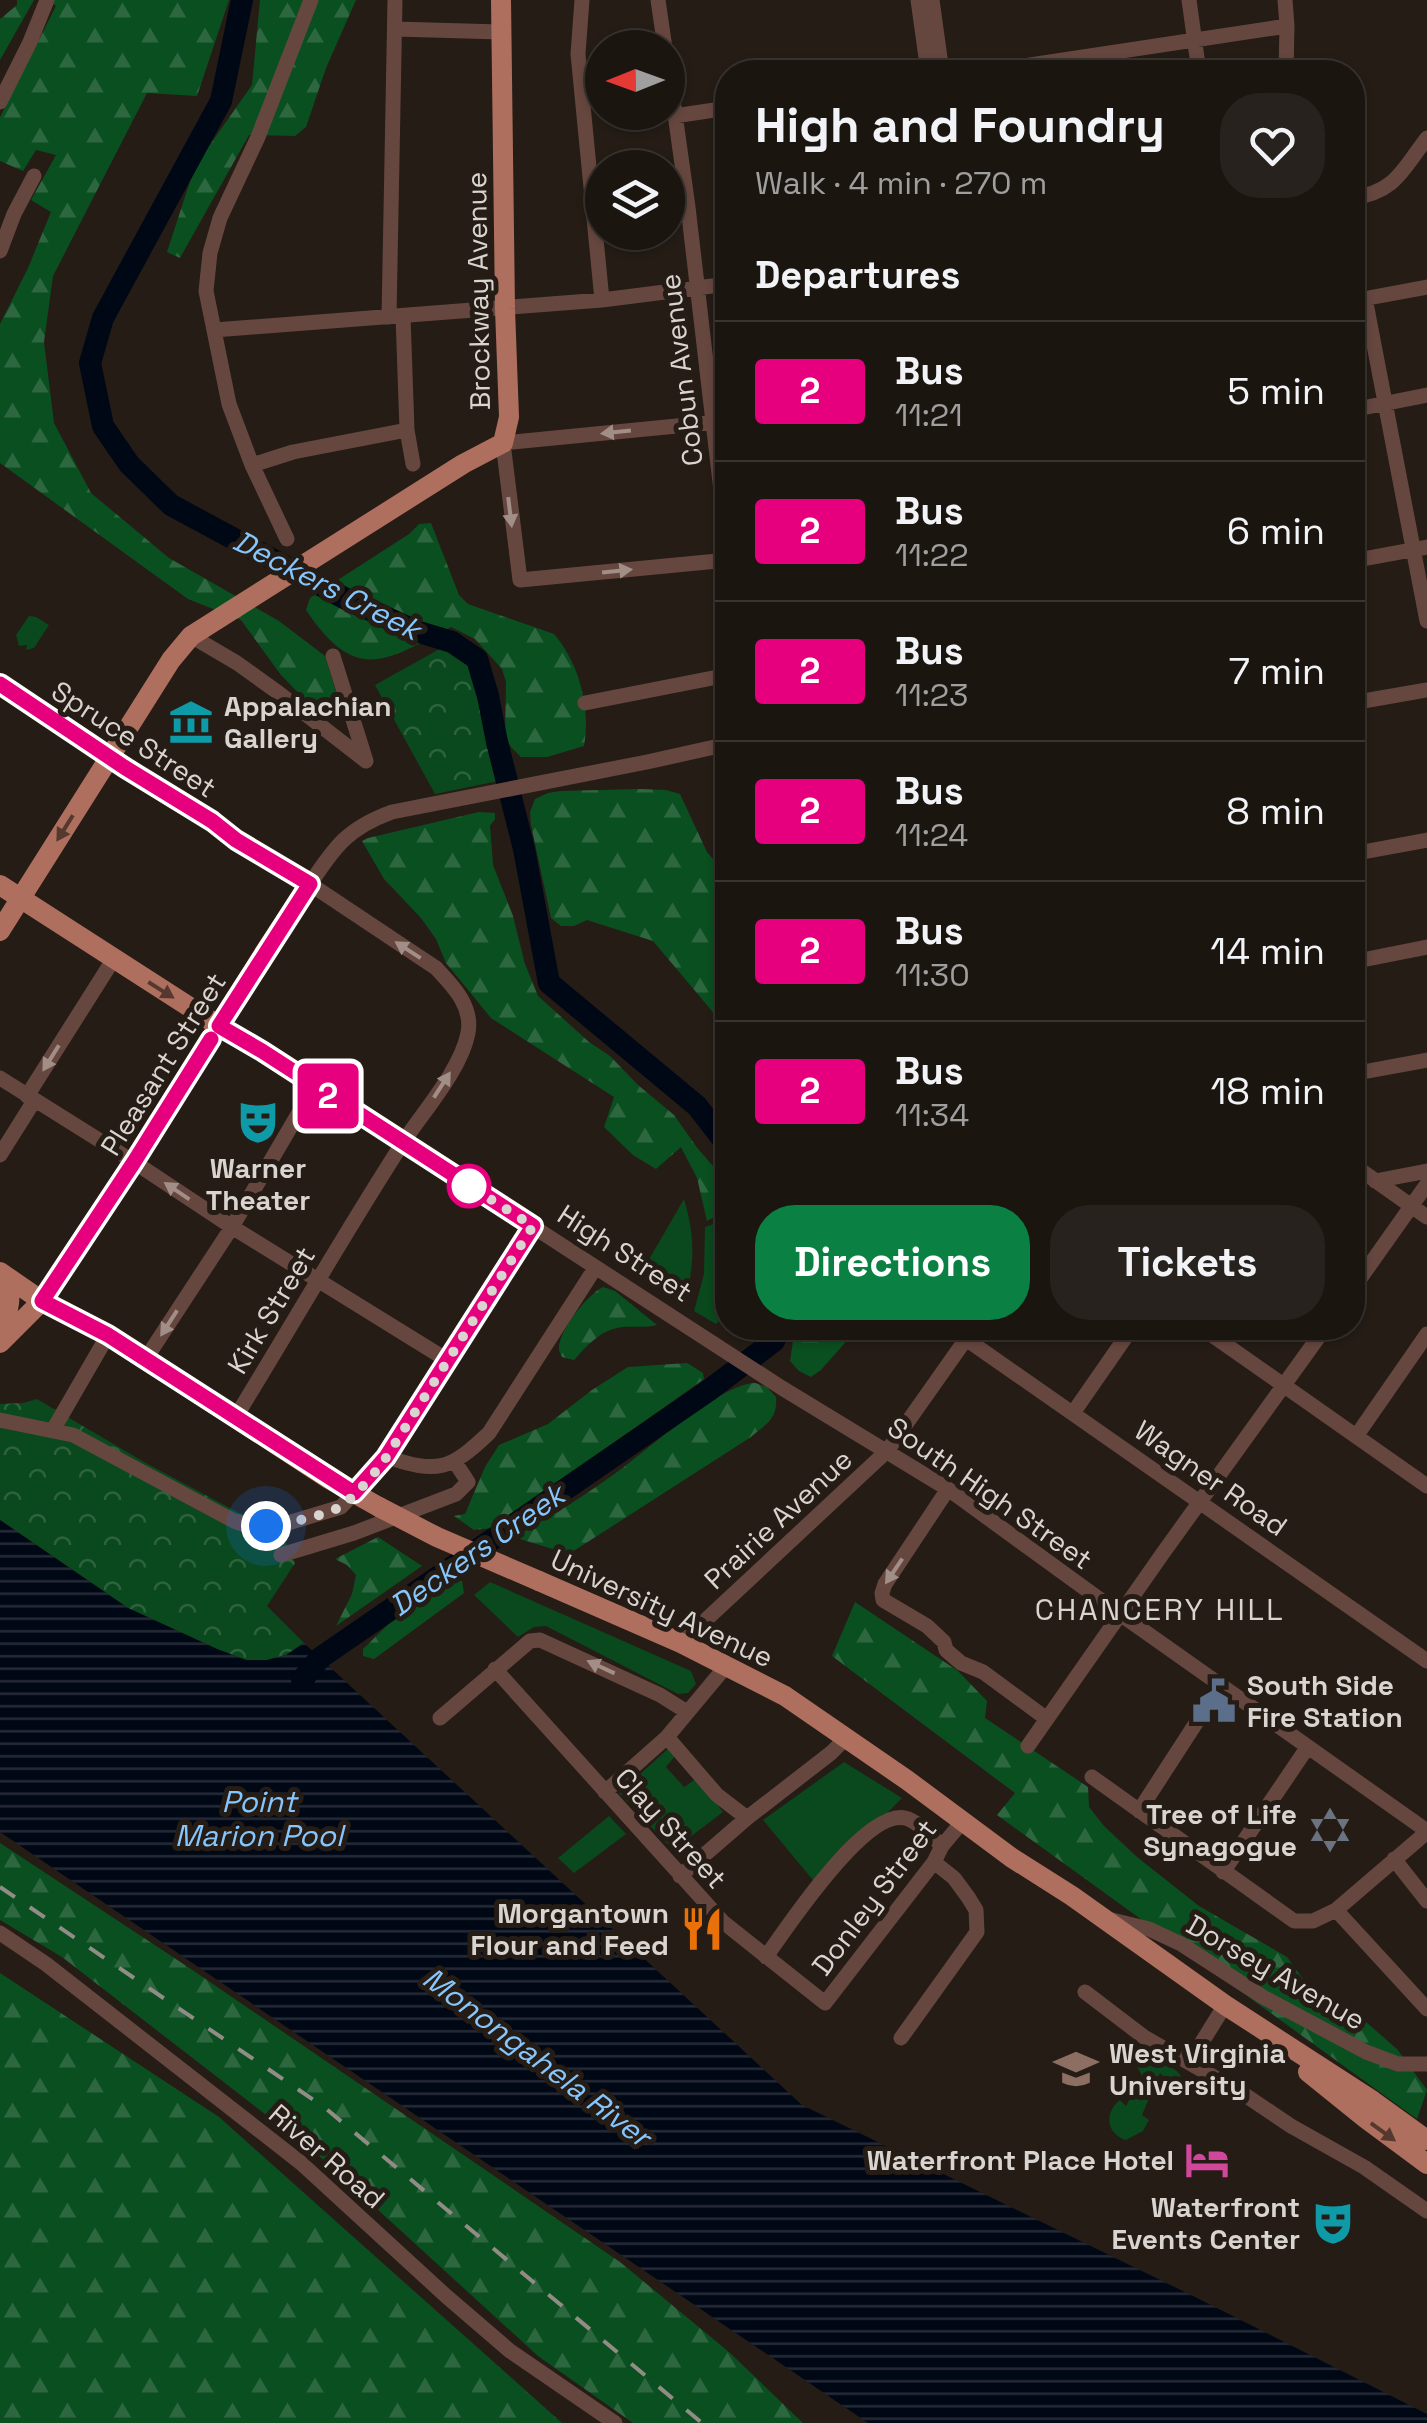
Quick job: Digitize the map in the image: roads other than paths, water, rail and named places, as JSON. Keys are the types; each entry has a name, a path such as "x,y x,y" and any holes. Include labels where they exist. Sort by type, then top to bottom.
{"main road":[{"name":"Brockway Avenue","path":"501,0 509,417 503,444"},
{"path":"0,931 171,660 191,636 464,464 503,444"},
{"name":"Spruce Street","path":"0,684 236,840 310,884"},
{"name":"Pleasant Street","path":"0,1344 42,1301 310,884"},
{"name":"High Street","path":"0,886 219,1026"},
{"path":"0,1273 10,1291 0,1334"},
{"name":"University Avenue","path":"0,1273 42,1301 108,1335 379,1507 437,1537 680,1643 784,1696 1012,1858 1427,2140"},
{"name":"University Avenue","path":"1225,2005 1427,2164"}],"street":[{"path":"0,102 47,0"},
{"path":"287,539 252,466 229,404 206,292 210,253 220,218 258,137 311,0"},
{"path":"395,0 396,316 413,464"},
{"path":"582,0 578,54 602,300"},
{"path":"658,0 663,30"},
{"path":"918,0 926,60"},
{"path":"932,0 940,60"},
{"path":"1189,0 1197,60"},
{"path":"1285,0 1286,60"},
{"path":"1063,60 1287,26"},
{"path":"395,29 501,32"},
{"path":"685,114 715,110"},
{"name":"Cobun Avenue","path":"676,130 715,393"},
{"path":"1365,196 1391,186 1427,138"},
{"path":"0,251 34,176"},
{"path":"214,330 602,300 715,286"},
{"path":"1365,299 1427,287"},
{"path":"1365,323 1421,548 1427,621"},
{"path":"1365,407 1427,395"},
{"path":"503,444 715,423"},
{"path":"252,466 293,452 407,430"},
{"name":"Brockway Avenue","path":"503,444 520,580 715,561"},
{"path":"1365,559 1421,548"},
{"path":"191,636 276,691 366,760 333,656"},
{"path":"585,703 715,678"},
{"path":"1365,702 1427,690"},
{"name":"Pleasant Street","path":"310,884 344,838 365,822 392,812 715,747"},
{"path":"1365,852 1427,840"},
{"name":"Spruce Street","path":"310,884 436,968 465,1003 468,1022"},
{"path":"1365,959 1427,947"},
{"path":"0,1155 112,960"},
{"name":"Kirk Street","path":"235,1418 403,1143 447,1079 468,1034 468,1022"},
{"name":"High Street","path":"219,1026 817,1408"},
{"path":"1365,1072 1427,1060"},
{"path":"0,1078 446,1360"},
{"path":"145,1360 232,1227 314,1086"},
{"path":"1375,1181 1427,1172"},
{"path":"1365,1174 1427,1218"},
{"path":"1365,1271 1427,1184"},
{"path":"0,1420 73,1436 250,1526 288,1523 341,1507 386,1457 533,1226"},
{"path":"386,1457 426,1468 441,1467 456,1462 489,1434 590,1276"},
{"path":"1357,1435 1427,1334"},
{"path":"52,1430 108,1335"},
{"name":"Prairie Avenue","path":"680,1643 887,1451 962,1340"},
{"name":"Wagner Road","path":"976,1340 1427,1661"},
{"path":"1074,1413 1124,1340"},
{"path":"1219,1340 1427,1486"},
{"path":"1028,1746 1316,1340"},
{"name":"South High Street","path":"817,1408 948,1489 1427,1831"},
{"path":"281,1555 354,1533 456,1494 468,1482 456,1462"},
{"path":"948,1489 885,1584 883,1600 927,1626 961,1663 983,1672 1047,1719"},
{"path":"440,1718 530,1642 540,1640 660,1695 687,1712"},
{"path":"605,1792 667,1737 727,1665"},
{"name":"Clay Street","path":"496,1669 723,1922 825,2002"},
{"path":"1139,1810 1220,1686"},
{"path":"667,1737 717,1795 747,1818"},
{"path":"680,1876 846,1738"},
{"path":"1224,1872 1307,1748"},
{"path":"1092,1778 1294,1921 1314,1922 1336,1910 1427,1831"},
{"path":"766,1958 817,1885 882,1822 906,1818 942,1846"},
{"name":"Donley Street","path":"825,2002 963,1821"},
{"path":"1394,1859 1427,1901"},
{"path":"901,2038 977,1932 976,1910 954,1878 934,1862"},
{"path":"1336,1910 1427,2009"},
{"name":"Dorsey Avenue","path":"1101,1917 1150,1928 1263,1997 1366,2052 1398,2064 1427,2064"},
{"name":"River Road","path":"0,1934 46,1964 301,2163 510,2350 615,2423"},
{"path":"1085,1992 1144,2037 1364,2167 1427,2211"},
{"path":"1189,2063 1225,2005"}],"water":[{"name":"Point Marion Pool","path":"0,1520 128,1608 217,1649 246,1660 267,1660 286,1655 304,1643 802,2105 1427,2414 1427,2423 868,2423 0,1832"}],"waterway":[{"name":"Deckers Creek","path":"242,0 221,101 103,318 90,363 103,426 129,464 171,505 346,599 416,631 452,642 477,659 524,849 549,983 697,1106 715,1129"},
{"name":"Deckers Creek","path":"302,1680 320,1658 708,1391 774,1340"}],"railway":[{"path":"0,1887 324,2107 702,2423"}],"place":[{"name":"Appalachian Gallery","path":"191,722"},
{"name":"Warner Theater","path":"258,1122"},
{"name":"South Side Fire Station","path":"1214,1701"},
{"name":"Tree of Life Synagogue","path":"1330,1830"},
{"name":"Morgantown Flour and Feed","path":"702,1929"},
{"name":"West Virginia University","path":"1076,2069"},
{"name":"Waterfront Place Hotel","path":"1207,2160"},
{"name":"Waterfront Events Center","path":"1333,2223"}],"district":[{"name":"CHANCERY HILL","path":"1160,1609"}],"water label":[{"name":"Monongahela River","path":"537,2057"}]}
